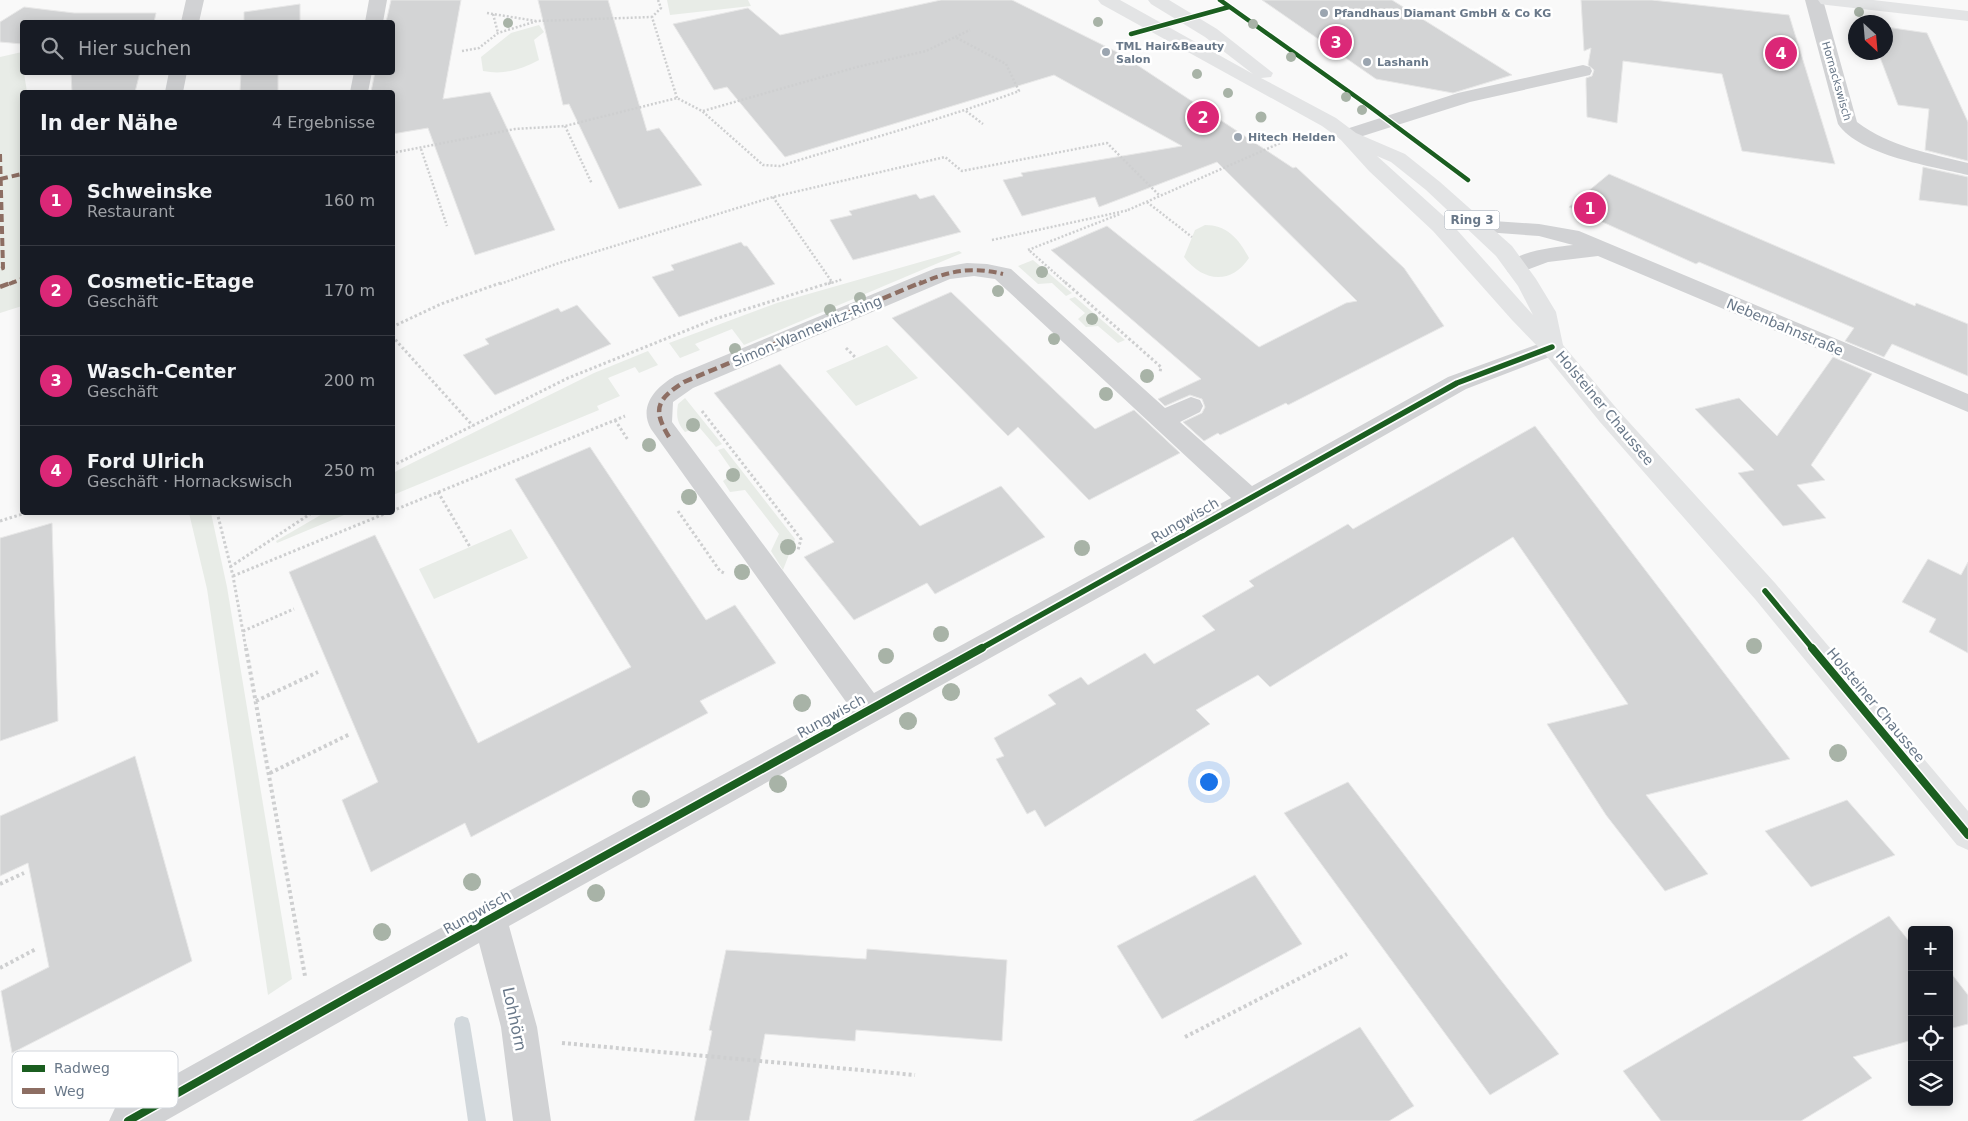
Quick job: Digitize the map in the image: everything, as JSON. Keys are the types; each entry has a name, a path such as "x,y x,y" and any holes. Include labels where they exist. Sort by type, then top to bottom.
{"main road":[{"name":"Holsteiner Chaussee","path":"1108,0 1131,6 1208,57 1316,114"},
{"path":"1131,6 1189,0"},
{"path":"1827,0 1968,16"},
{"name":"Holsteiner Chaussee","path":"1164,4 1232,48 1316,114 1346,135 1398,158 1479,226 1504,251 1544,312 1552,347"},
{"name":"Holsteiner Chaussee","path":"1346,135 1376,168 1447,232 1520,315 1552,347 1609,416 1765,591 1968,835"}],"street":[{"path":"190,20 195,0"},
{"path":"374,20 378,0"},
{"name":"Hornackswisch","path":"1814,0 1848,124 1873,142 1895,150 1968,169"},
{"path":"1346,135 1465,97 1583,71"},
{"path":"174,90 177,75"},
{"path":"359,90 362,75"},
{"name":"Nebenbahnstraße","path":"1479,226 1552,232 1571,236 1968,404"},
{"name":"Nebenbahnstraße","path":"1516,267 1552,253 1601,249"},
{"name":"Simon-Wannewitz-Ring","path":"660,402 667,392 684,382 936,277 964,268 981,269 1004,274 1249,499"},
{"name":"Rungwisch","path":"178,1093 1457,383 1552,347"},
{"path":"660,402 658,410 660,423 669,437 869,710"},
{"path":"1163,420 1191,406"},
{"name":"Lohhörn","path":"490,919 519,1027 532,1121"},
{"name":"Rungwisch","path":"128,1121 151,1108"}],"path":[{"path":"487,13 537,21 652,17 661,8 658,0"},
{"path":"493,14 498,33"},
{"path":"652,17 678,98"},
{"path":"462,51 479,48 498,33 537,21"},
{"path":"702,111 764,95 857,67 926,51 970,30"},
{"path":"395,153 515,129 565,126 678,98 702,111 763,165 780,166 905,127 965,111 1019,91 1006,64 956,38"},
{"path":"965,111 983,124"},
{"path":"565,126 592,184"},
{"path":"981,269 1147,202 1294,137"},
{"path":"395,326 441,304 559,263 773,197 945,157 962,171 1107,143 1160,196"},
{"path":"421,149 447,226"},
{"path":"773,197 832,282"},
{"path":"1147,202 1192,237"},
{"path":"395,339 473,426"},
{"path":"395,510 660,402"},
{"path":"438,492 470,547"},
{"path":"0,521 20,515"},
{"path":"218,515 233,576 314,1017"},
{"path":"230,566 308,515"},
{"path":"233,576 384,515"},
{"path":"243,631 294,609"},
{"path":"256,701 318,672"},
{"path":"270,773 350,734"},
{"path":"0,884 24,873"},
{"path":"0,968 36,949"},
{"path":"1185,1037 1347,954"},
{"path":"561,1042 915,1075"}],"shaded area":[{"path":"667,0 748,0 751,6 670,15"},
{"path":"539,25 544,32 534,40 539,60 512,71 483,71 481,57 511,33"},
{"path":"20,52 20,75 24,75 27,90 20,90 20,307 0,313 0,57"},
{"path":"1205,225 1220,227 1226,230 1232,234 1245,251 1249,258 1234,273 1217,277 1208,275 1200,272 1184,257 1195,230"},
{"path":"959,251 962,253 744,345 732,329 695,344 700,350 680,358 669,343 777,303"},
{"path":"1033,260 1072,293 1066,296 1052,283 1038,284 1018,266"},
{"path":"1075,297 1125,340 1118,343 1098,326 1086,327 1078,319 1085,313 1069,299"},
{"path":"887,345 918,378 856,406 826,371"},
{"path":"648,351 658,365 639,373 635,367 608,378 620,396 597,406 599,410 395,494 395,472 594,373"},
{"path":"685,398 722,444 716,447 699,427 685,432 682,429 677,416 677,408 678,404"},
{"path":"724,448 795,539 783,570 771,551 779,534 745,490 730,492 723,481 734,473 718,450"},
{"path":"189,515 211,515 227,587 292,979 268,995 207,589"},
{"path":"321,515 344,515 277,543 276,541"},
{"path":"511,529 528,558 434,599 419,569"}],"building":[{"path":"391,0 461,0 443,99 490,92 555,230 475,255 428,128 395,134 395,90 371,90 374,75 395,75 395,20 386,20"},
{"path":"538,0 608,0 647,131 659,128 702,185 619,209 569,104 563,105"},
{"path":"941,0 1012,0 1119,53 1293,168 1296,167 1404,268 1444,326 1288,405 1286,403 1204,441 1183,422 1202,413 1205,407 1202,399 1190,395 1165,406 1158,399 1201,379 1051,250 1107,226 1259,347 1346,303 1357,301 1217,162 1099,207 1095,197 1022,216 1003,180 1023,176 1021,173 1182,146 1054,75 785,157 727,87 714,90 673,24 748,8 780,35"},
{"path":"1262,0 1392,0 1512,75 1453,93 1376,79"},
{"path":"1581,0 1652,0 1789,15 1835,164 1742,151 1722,74 1623,61 1617,123 1587,117 1586,78 1592,76 1594,70 1588,65 1591,48 1584,51"},
{"path":"300,4 300,20 244,20 244,12"},
{"path":"24,7 74,13 156,13 154,20 20,20 20,44 0,42 0,22"},
{"path":"1893,28 1927,33 1968,122 1968,161 1925,150 1929,109 1898,105 1881,60 1893,60"},
{"path":"71,75 139,75 136,90 72,90"},
{"path":"241,75 278,75 278,90 240,90"},
{"path":"1923,167 1968,177 1968,206 1919,200"},
{"path":"1609,174 1915,306 1916,303 1968,324 1968,376 1892,344 1884,357 1845,341 1854,328 1699,262 1696,264 1569,207"},
{"path":"916,194 920,199 934,195 961,232 853,260 830,220 852,215 849,211"},
{"path":"741,242 744,246 747,246 775,284 679,317 652,277 674,270 671,265"},
{"path":"951,292 1095,429 1134,410 1180,453 1089,500 1018,427 1008,436 892,318"},
{"path":"577,305 611,344 495,395 463,355 489,344 485,339 558,308 561,312"},
{"path":"1833,357 1872,374 1811,465 1825,480 1797,485 1826,518 1783,526 1738,473 1754,470 1695,409 1739,398 1777,436"},
{"path":"780,364 920,526 1001,486 1045,537 935,594 927,583 854,620 804,557 834,542 714,393"},
{"path":"1535,426 1790,759 1646,795 1708,874 1665,891 1606,815 1547,724 1628,704 1513,537 1270,687 1258,675 1196,710 1210,724 1045,827 1035,810 1027,814 996,759 1004,756 994,738 1056,704 1048,695 1081,677 1088,685 1145,653 1154,664 1215,630 1202,616 1254,586 1249,581 1348,524 1353,529"},
{"path":"590,447 706,620 735,605 776,663 700,701 708,713 471,837 465,823 371,872 342,800 378,782 289,572 375,535 478,743 631,667 515,479"},
{"path":"52,523 58,721 0,741 0,538"},
{"path":"1928,559 1961,575 1968,562 1968,653 1929,632 1936,619 1902,602"},
{"path":"135,756 192,961 16,1051 12,1051 12,1053 1,991 49,967 28,863 0,876 0,816"},
{"path":"1348,782 1559,1054 1490,1095 1284,813"},
{"path":"1847,800 1895,855 1811,887 1765,831"},
{"path":"1255,875 1302,944 1162,1019 1117,946"},
{"path":"1889,916 1908,940 1908,1041 1853,1057 1872,1078 1801,1121 1661,1121 1623,1071"},
{"path":"867,949 1007,960 1002,1041 856,1030 855,1041 765,1034 749,1121 694,1121 712,1031 709,1030 726,950 866,959"},
{"path":"1953,976 1968,995 1968,1024 1953,1028"},
{"path":"1360,1027 1414,1106 1389,1121 1193,1121"}],"waterway":[{"path":"462,1024 477,1121"}],"marked path":[{"path":"0,154 3,268 0,269"},
{"path":"0,179 20,174"},
{"path":"669,437 659,419 659,405 667,393 684,382 944,273 974,269 1003,274"},
{"path":"0,287 20,280"}],"cycle path":[{"path":"1220,0 1369,106 1468,180"},
{"path":"1131,34 1229,7"},
{"path":"178,1093 359,991 1113,576 1457,383 1552,347"},
{"path":"1765,591 1968,835"},
{"path":"128,1121 151,1108"}],"place":[{"name":"Pfandhaus Diamant GmbH & Co KG","path":"1324,13"},
{"name":"Wasch-Center","path":"1336,42"},
{"name":"TML Hair&Beauty Salon","path":"1106,52"},
{"name":"Ford Ulrich","path":"1781,53"},
{"name":"Lashanh","path":"1367,62"},
{"name":"Cosmetic-Etage","path":"1203,117"},
{"name":"Hitech Helden","path":"1238,137"},
{"name":"Schweinske","path":"1590,208"}]}
